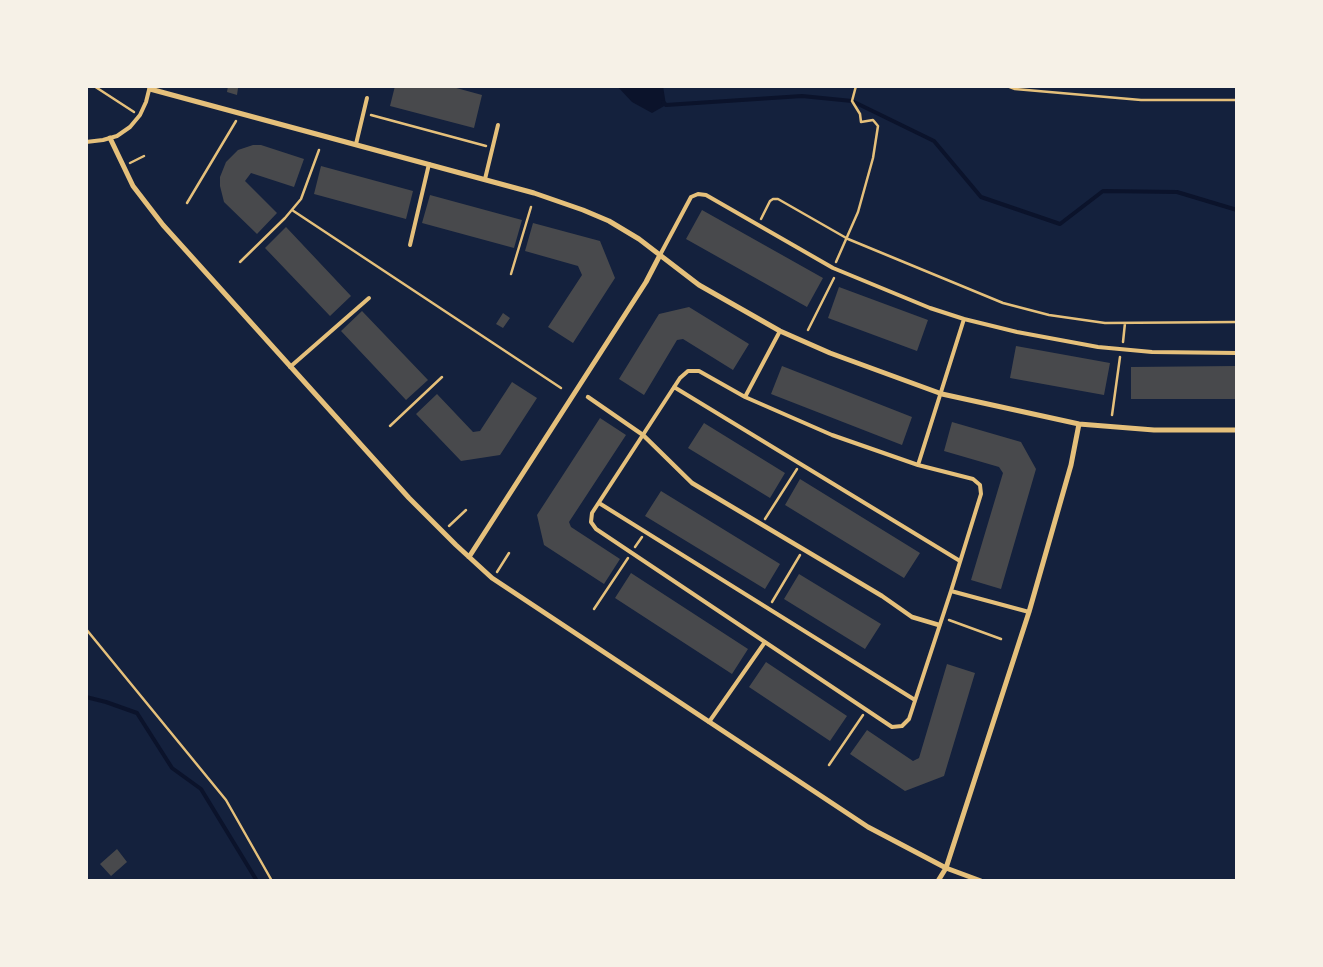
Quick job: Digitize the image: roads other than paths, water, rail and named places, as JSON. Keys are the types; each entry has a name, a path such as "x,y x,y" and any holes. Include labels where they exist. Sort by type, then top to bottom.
{"street":[{"path":"150,87 534,192 609,221 639,239 699,285 780,331 830,353 942,394 1079,424 1154,430 1237,430"},
{"path":"110,138 134,186 162,225 409,498 492,578 868,827 946,868 981,881"},
{"path":"469,557 646,282 660,255"},
{"path":"588,397 643,435 692,483 882,596 912,617 939,625"},
{"path":"938,881 946,868 1028,612 1071,464 1079,424"}],"lane":[{"path":"86,142 117,136 130,127 140,116 150,87"},
{"path":"356,144 367,98"},
{"path":"485,179 498,125"},
{"path":"410,245 429,164"},
{"path":"660,255 691,197 698,194 706,195 836,269 930,308 964,319 1017,332 1098,347 1152,352 1237,353"},
{"path":"290,367 369,298"},
{"path":"918,466 964,319"},
{"path":"745,397 780,331"},
{"path":"688,371 699,371 745,397 832,435 918,466 973,479 980,485 982,494 951,591 909,719 902,726 892,727 866,710 596,529 591,522 592,513 674,387 688,371"},
{"path":"674,387 960,561"},
{"path":"599,503 915,700"},
{"path":"951,591 1028,612"},
{"path":"709,722 765,642"}],"water":[{"path":"617,86 663,86 666,105 652,113 632,102"}],"waterway":[{"path":"663,102 666,105 802,96 852,101 934,141 981,197 1060,224 1103,191 1177,192 1237,210"},
{"path":"86,697 137,713 172,768 201,789 257,881"}]}
